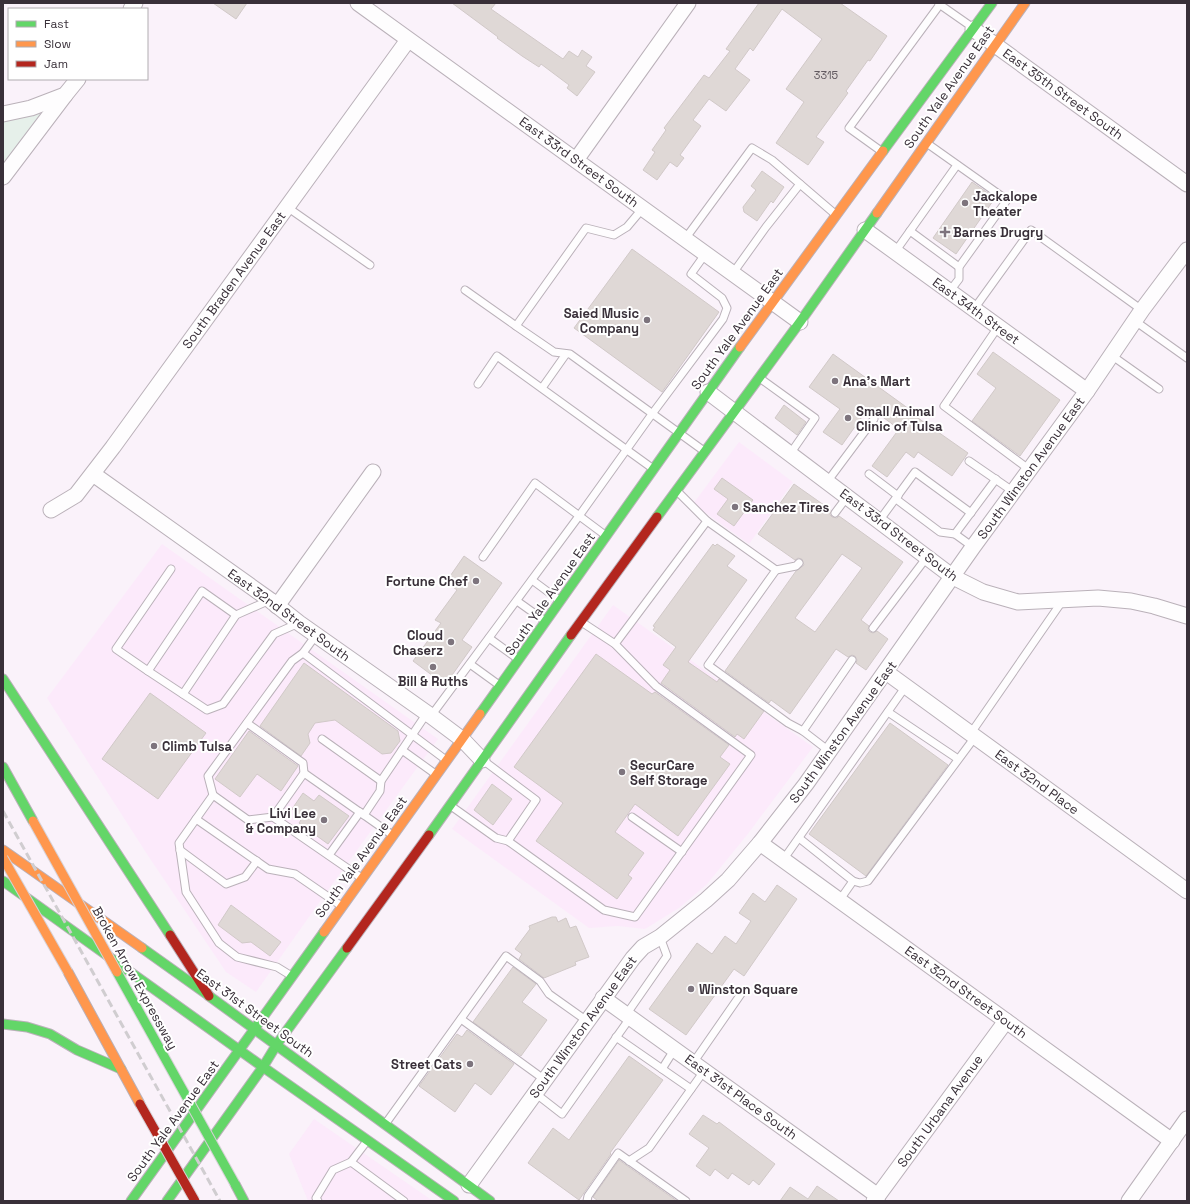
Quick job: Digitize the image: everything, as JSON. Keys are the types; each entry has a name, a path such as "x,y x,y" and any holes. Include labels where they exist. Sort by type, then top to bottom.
{"main road":[{"name":"South Yale Avenue East","path":"131,1201 362,878 463,740 708,392 992,3"},
{"name":"South Yale Avenue East","path":"167,1201 263,1067 277,1044 581,622 735,413 800,322 864,223 926,143 1025,3"},
{"path":"858,186 860,200"},
{"path":"3,679 209,996"},
{"name":"Broken Arrow Expressway","path":"3,768 244,1201"},
{"name":"East 31st Street South","path":"3,850 277,1044 490,1201"},
{"path":"3,858 195,1201"},
{"path":"3,881 239,1050 368,1140 441,1197 454,1201"},
{"path":"3,1024 27,1027 50,1034 77,1050 121,1069"}],"street":[{"name":"East 33rd Street South","path":"358,3 800,322"},
{"path":"576,160 688,3"},
{"name":"East 35th Street South","path":"973,29 1187,184"},
{"name":"South Braden Avenue East","path":"51,510 76,495 93,474 408,40"},
{"path":"3,177 77,80"},
{"path":"3,114 31,108 65,95"},
{"name":"East 34th Street","path":"864,223 895,252 1086,391"},
{"name":"South Winston Avenue East","path":"469,1186 632,958 643,947 660,937 701,905 728,880 760,844 830,751 1187,250"},
{"name":"East 33rd Street South","path":"708,392 953,577 983,592 1018,602 1098,598 1131,600 1187,616"},
{"path":"273,603 373,472"},
{"name":"East 32nd Street South","path":"93,474 429,715 463,740 482,760"},
{"name":"East 32nd Place","path":"886,672 1187,891"},
{"name":"East 32nd Street South","path":"760,844 1172,1141"},
{"name":"East 31st Place South","path":"603,998 876,1198"},
{"name":"South Urbana Avenue","path":"876,1198 1006,1021"},
{"path":"1129,1201 1187,1119"}],"lane":[{"name":"East 35th Street South","path":"940,3 973,29"},
{"path":"883,152 849,128 940,3"},
{"path":"926,143 1007,200 960,267 959,279 949,292"},
{"path":"685,239 752,148 772,160 836,216"},
{"path":"895,252 956,165"},
{"path":"733,273 800,184"},
{"path":"287,207 370,265"},
{"path":"516,326 586,228 614,235 627,227 643,208"},
{"path":"974,309 1031,230 1139,316 1187,358"},
{"path":"910,231 960,267"},
{"path":"329,855 380,791 381,781 413,734 470,664 723,319 727,308 722,298 691,274 706,254"},
{"path":"465,290 554,352 570,354 706,452"},
{"path":"998,327 944,406 1030,470"},
{"path":"542,388 566,354"},
{"path":"1111,355 1159,389"},
{"path":"478,384 497,356 654,469"},
{"path":"759,378 814,418 790,454"},
{"path":"827,482 874,419"},
{"path":"968,461 1014,492"},
{"path":"879,521 915,472 970,513"},
{"path":"869,474 940,532 954,534 974,548"},
{"path":"954,534 996,479"},
{"path":"483,557 535,482 606,536"},
{"path":"677,491 707,521 776,570"},
{"path":"836,513 847,497"},
{"path":"614,644 707,521"},
{"path":"873,628 927,557"},
{"path":"799,562 796,566 776,570 708,665 788,723 803,731 830,751"},
{"path":"171,569 116,648 207,710 223,704 274,634 299,623"},
{"path":"532,580 561,602"},
{"path":"148,671 202,591 236,616"},
{"path":"799,838 853,881 860,883 868,881 958,759 1064,599"},
{"path":"517,601 546,622"},
{"path":"184,694 236,616 273,603"},
{"path":"450,805 496,838 508,841 604,910 635,918 751,756 656,686 614,644 581,622"},
{"path":"316,635 304,653 292,661 208,776 213,795 248,820 273,817 362,878"},
{"path":"489,638 519,660"},
{"path":"304,653 447,761"},
{"path":"803,731 852,660"},
{"path":"470,664 500,687"},
{"path":"783,860 906,686"},
{"path":"888,712 958,759"},
{"path":"247,723 303,763 304,773 273,817"},
{"path":"322,739 381,781"},
{"path":"402,750 437,775"},
{"path":"482,760 536,800 508,841"},
{"path":"304,773 393,836"},
{"path":"213,795 178,843 186,892 219,943 237,957 277,967 292,976"},
{"path":"632,816 682,852"},
{"path":"196,819 268,869 295,874 342,906"},
{"path":"180,850 226,884 245,877 257,861"},
{"path":"839,901 853,881"},
{"path":"535,1094 562,1114 616,1037 667,956 660,937"},
{"path":"385,1124 506,956 540,981 549,994 587,1021"},
{"path":"629,1161 649,1148 691,1089 698,1067 743,991"},
{"path":"461,1018 545,1080"},
{"path":"616,1037 691,1089"},
{"path":"662,1069 674,1050"},
{"path":"318,1201 316,1198 333,1170 351,1162 368,1140"},
{"path":"587,1201 588,1196 618,1153 686,1201"},
{"path":"351,1162 404,1201"}],"shaded area":[{"path":"41,113 3,165 3,118"},
{"path":"739,442 793,482 749,544 693,504"},
{"path":"162,544 438,739 256,992 226,972 145,851 47,698"},
{"path":"613,605 813,747 747,835 707,884 679,908 645,929 618,926 589,928 452,829"},
{"path":"314,1119 433,1201 308,1201 289,1154"}],"building":[{"path":"213,3 247,3 236,19"},
{"path":"452,3 496,3 491,9 563,59 569,51 578,57 582,50 592,57 586,66 595,72 577,96 567,88 569,85 541,64 539,67 522,56"},
{"path":"759,3 840,3 887,36 870,61 868,60 846,91 848,93 816,137 824,142 808,165 776,143 804,102 786,89 822,39 782,9 753,51 750,48 735,69 750,80 726,111 709,99 693,120 701,126 680,155 684,158 677,167 670,162 657,180 643,170 655,152 652,150 666,130 664,128 704,75 709,78 730,51 726,49"},
{"path":"762,171 784,187 773,203 771,201 757,221 744,212 743,207 756,190 751,186"},
{"path":"972,182 995,198 956,254 933,238"},
{"name":"Saied Music Company","path":"632,249 719,312 662,392 574,328"},
{"path":"993,352 1060,400 1020,456 972,421 996,388 977,374"},
{"path":"833,354 909,409 908,411 968,453 952,476 918,452 914,458 906,452 887,477 872,466 899,429 869,407 842,445 823,432 840,409 809,387"},
{"path":"784,405 806,422 797,435 775,418"},
{"name":"Sanchez Tires","path":"722,478 753,500 734,526 717,514 728,499 714,489"},
{"path":"794,484 831,510 830,515 832,517 837,518 839,516 903,562 861,620 869,626 868,630 870,632 873,633 877,631 888,639 866,670 856,663 857,660 855,656 852,655 848,657 836,649 790,714 771,700 769,703 725,671 796,571 804,565 802,559 798,558 795,560 758,534","holes":["842,554 862,568 815,632 795,618"]},
{"path":"713,544 715,546 717,544 735,556 727,566 747,580 688,662 717,682 719,679 764,711 744,739 737,734 735,737 661,683 670,670 663,665 676,647 653,630 655,627 653,626"},
{"path":"464,556 502,583 462,640 472,647 445,685 413,661 441,623 435,620 457,590 446,582"},
{"name":"SecurCare Self Storage","path":"596,654 652,694 655,692 729,745 720,757 730,764 678,836 635,804 615,832 644,853 628,875 632,878 617,899 536,841 563,803 514,767"},
{"path":"304,663 398,731 400,741 391,753 382,754 335,720 315,723 308,734 310,743 301,756 260,726"},
{"name":"Climb Tulsa","path":"150,693 206,733 158,799 102,759"},
{"path":"890,723 948,765 866,876 809,834"},
{"path":"249,731 298,766 281,791 257,774 240,797 215,779"},
{"path":"492,784 512,799 493,825 474,810"},
{"name":"Livi Lee & Company","path":"303,793 314,801 319,795 349,816 328,844 299,823 303,817 292,809"},
{"path":"777,885 797,899 744,976 734,969 686,1035 649,1009 697,943 712,954 725,936 736,944 751,921 739,913 753,893 765,902"},
{"path":"231,905 281,942 270,956 251,942 242,943 218,925"},
{"path":"552,917 556,917 558,922 566,918 570,928 576,926 589,957 575,962 576,965 544,978 519,959 522,954 515,949 530,929 529,926"},
{"path":"513,967 536,984 522,1002 547,1020 521,1056 473,1022"},
{"path":"467,1030 514,1064 491,1095 475,1083 455,1112 419,1086 457,1034 462,1037"},
{"path":"629,1056 663,1080 610,1153 611,1154 579,1200 528,1163 553,1128 569,1140"},
{"path":"703,1115 717,1124 719,1122 775,1164 759,1185 753,1180 749,1185 732,1173 728,1179 715,1169 710,1176 696,1166 709,1148 689,1134"},
{"path":"619,1160 677,1201 598,1201 593,1197"},
{"path":"817,1186 839,1201 780,1201 790,1187 808,1199"}],"railway":[{"path":"3,811 220,1201"}],"traffic: fast":[{"path":"883,151 992,3"},
{"path":"657,517 800,322 877,213"},
{"path":"480,714 740,347"},
{"path":"429,835 571,635"},
{"path":"3,679 170,935"},
{"path":"3,767 33,821"},
{"path":"3,881 263,1067 277,1044 347,948"},
{"path":"131,1201 324,932"},
{"path":"142,948 208,995"},
{"path":"117,972 235,1184"},
{"path":"209,996 490,1201"},
{"path":"3,1024 27,1027 50,1034 77,1050 121,1069"},
{"path":"167,1201 263,1067 454,1201"},
{"path":"235,1184 244,1201"}],"traffic: slow":[{"path":"877,213 1025,3"},
{"path":"740,347 883,151"},
{"path":"324,932 480,714"},
{"path":"33,821 117,972"},
{"path":"3,850 142,948"},
{"path":"3,858 68,972"},
{"path":"68,972 140,1104"}],"traffic: jam":[{"path":"571,635 657,517"},
{"path":"347,948 429,835"},
{"path":"170,935 209,996"},
{"path":"140,1104 195,1201"}],"place":[{"name":"Jackalope Theater","path":"965,203"},
{"name":"Barnes Drugry","path":"945,232"},
{"name":"Saied Music Company","path":"647,320"},
{"name":"Ana's Mart","path":"835,381"},
{"name":"Small Animal Clinic of Tulsa","path":"848,418"},
{"name":"Sanchez Tires","path":"735,507"},
{"name":"Fortune Chef","path":"476,581"},
{"name":"Cloud Chaserz","path":"451,642"},
{"name":"Bill & Ruths","path":"433,667"},
{"name":"Climb Tulsa","path":"154,746"},
{"name":"SecurCare Self Storage","path":"622,772"},
{"name":"Livi Lee & Company","path":"324,820"},
{"name":"Winston Square","path":"691,989"},
{"name":"Street Cats","path":"470,1064"}]}
